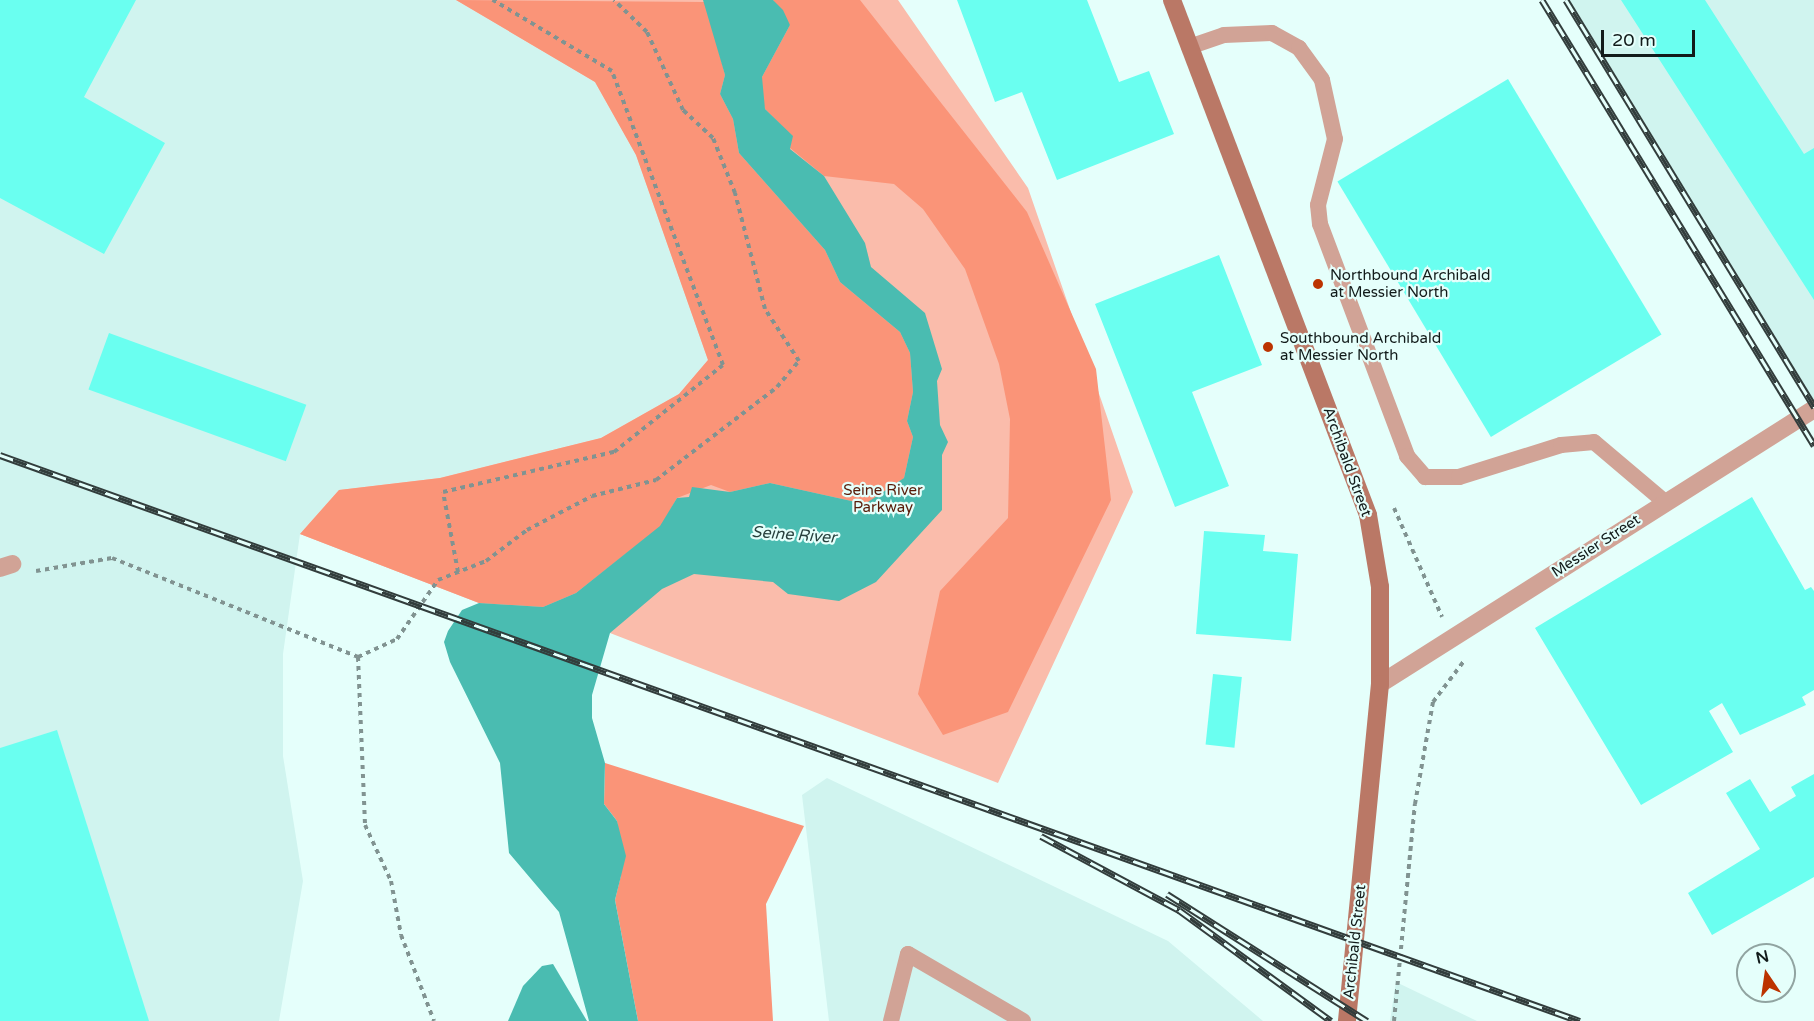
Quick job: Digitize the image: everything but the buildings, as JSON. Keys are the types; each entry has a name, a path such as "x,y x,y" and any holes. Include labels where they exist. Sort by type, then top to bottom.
{"main road":[{"name":"Archibald Street","path":"1172,0 1368,515 1380,587 1380,684 1347,1021"}],"street":[{"name":"Messier Street","path":"1380,684 1814,409"}],"lane":[{"path":"1189,46 1224,35 1272,33 1299,48 1322,80 1335,139 1318,205 1320,224 1407,456 1425,477 1459,477 1561,445 1594,442 1665,502"},
{"path":"891,1021 908,954 1023,1021"}],"path":[{"path":"458,572 443,492 614,452 723,365 612,70 493,0"},
{"path":"6,566 33,572 112,558 358,657 397,639 438,580 486,561 527,530 592,496 656,480 777,387 799,361 765,309 735,193 713,138 683,110 647,32 614,0"},
{"path":"358,657 365,825 391,882 401,935 434,1021"},
{"path":"1394,1021 1415,804 1433,702 1465,662"}],"shaded area":[{"path":"0,0 456,0 595,82 636,155 708,360 679,394 601,438 440,478 339,490 300,534 283,654 283,756 303,881 279,1021 0,1021"},
{"path":"456,0 706,2 725,75 720,94 733,119 739,153 825,250 840,282 900,332 910,353 913,392 907,421 913,437 904,478 890,492 865,504 770,483 730,492 711,485 677,498 661,526 576,593 543,607 479,603 300,534 339,490 440,478 601,438 679,394 708,360 636,155 595,82"},
{"path":"773,0 860,0 1027,212 1096,369 1111,500 1008,712 943,735 918,694 940,591 1008,518 1010,419 999,364 965,269 923,209 894,184 824,176 790,148 792,136 765,109 761,95 762,77 790,25"},
{"path":"1566,0 1814,0 1814,407"},
{"path":"605,763 804,826 766,904 773,1021 638,1021 615,900 621,875 617,821 604,804"},
{"path":"827,778 1168,941 1263,1021 829,1021 802,795"},
{"path":"1396,982 1477,1021 1390,1021"}],"green space":[{"name":"Seine River Parkway","path":"456,0 898,0 1028,188 1133,492 998,783 610,633 479,603 300,534 339,490 440,478 601,438 679,394 708,360 636,155 595,82"}],"water":[{"name":"Seine River","path":"703,0 773,0 783,10 790,25 762,77 765,109 793,136 790,149 824,176 865,243 871,267 925,313 942,369 937,381 940,425 948,442 942,455 942,510 876,582 839,601 788,594 773,582 694,574 662,589 610,633 592,695 592,718 605,763 604,804 617,821 626,856 615,900 638,1021 589,1021 559,912 509,853 500,763 450,662 444,642 448,631 462,610 479,603 543,607 576,593 660,526 677,498 689,497 692,487 730,492 770,483 865,504 904,478 913,437 907,421 913,392 910,353 900,332 840,282 825,250 739,153 733,119 720,94 725,75"},
{"path":"553,964 587,1021 508,1021 523,986 542,966"}],"railway":[{"path":"1542,0 1814,445"},
{"path":"1566,0 1814,407"},
{"path":"0,455 1580,1021"},
{"path":"1041,836 1179,910 1331,1021"},
{"path":"1167,894 1367,1021"}],"place":[{"name":"Northbound Archibald at Messier North","path":"1318,284"},
{"name":"Southbound Archibald at Messier North","path":"1268,347"}]}
